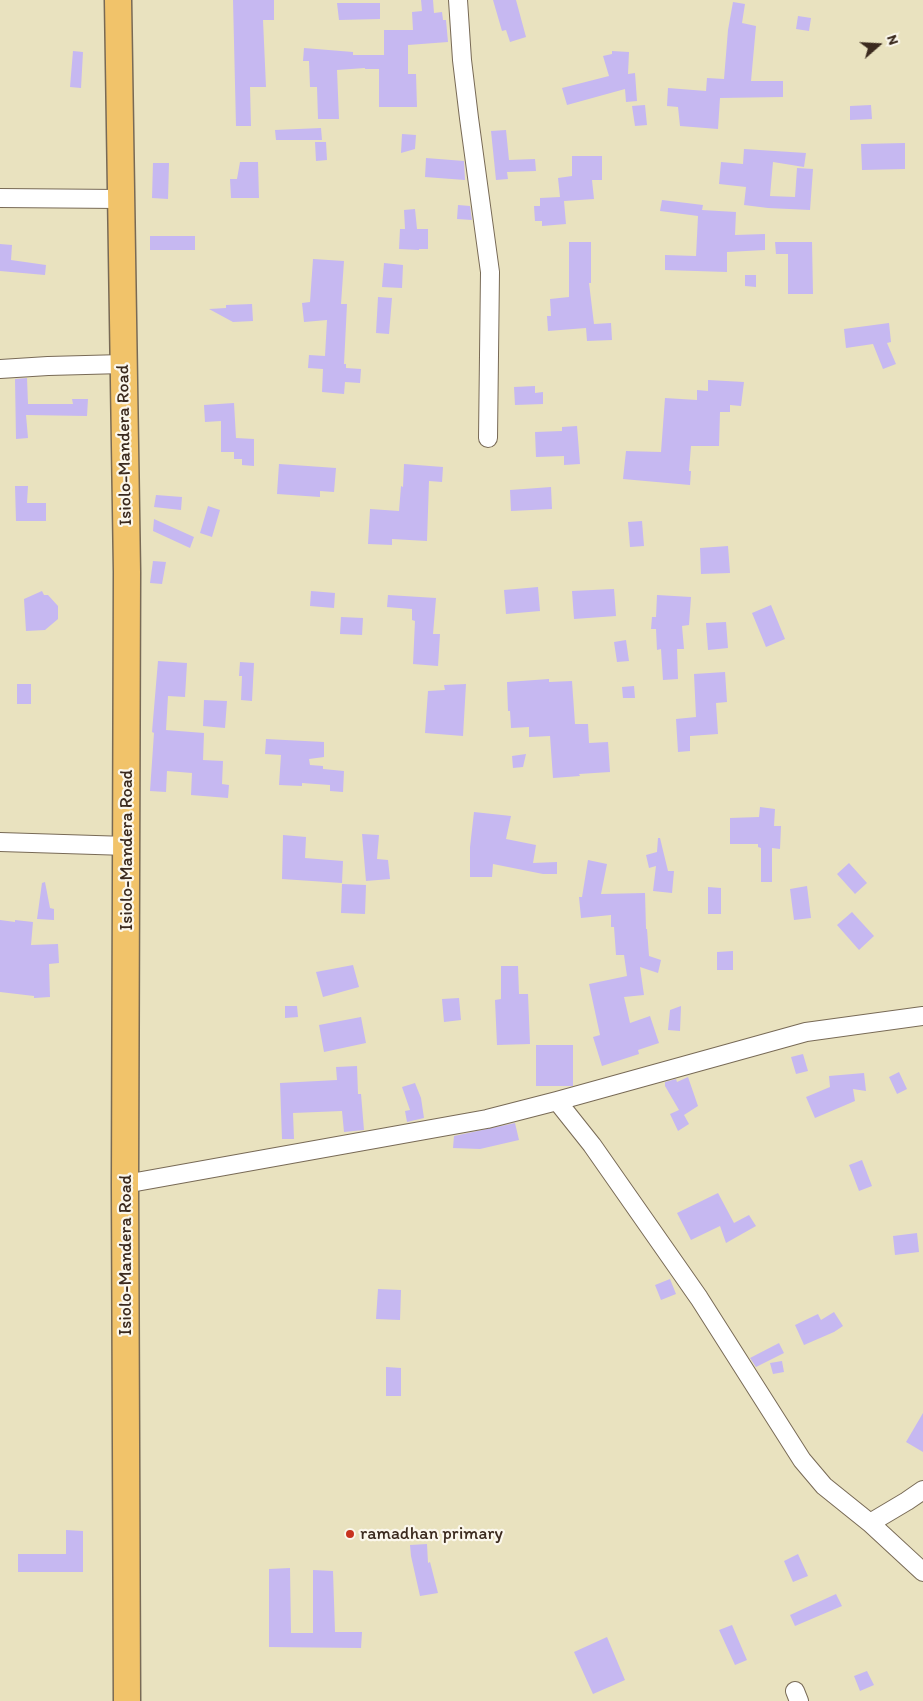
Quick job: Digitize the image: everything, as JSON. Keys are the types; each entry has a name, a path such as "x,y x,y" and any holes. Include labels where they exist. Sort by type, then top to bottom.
{"highway":[{"name":"Isiolo-Mandera Road","path":"118,0 127,572 125,1184 127,1701"}],"street":[{"path":"458,0 462,60 490,272 488,438"},
{"path":"0,198 120,199"},
{"path":"0,369 123,364"},
{"path":"0,842 127,846"},
{"path":"125,1184 487,1119 806,1032 923,1016"},
{"path":"557,1101 592,1146 699,1298 802,1460 824,1486 870,1522 923,1572"},
{"path":"870,1522 923,1490"}],"building":[{"path":"233,0 274,0 274,20 263,20 266,87 250,87 251,126 236,126"},
{"path":"421,0 433,0 434,13 442,12 443,20 446,20 448,42 408,45 408,74 416,74 417,107 379,107 379,69 337,70 339,119 318,119 317,87 310,87 309,61 303,61 304,48 353,52 353,55 384,55 384,30 413,30 412,12 422,11"},
{"path":"493,0 516,0 526,37 510,42 506,30 502,31"},
{"path":"733,2 745,4 742,23 756,26 751,81 783,81 783,97 720,98 718,129 680,126 678,107 667,106 668,88 706,91 707,78 724,79 728,30"},
{"path":"337,3 380,3 380,19 339,20"},
{"path":"798,16 811,18 809,31 796,29"},
{"path":"73,51 83,52 81,88 70,87"},
{"path":"612,51 629,52 628,74 635,73 637,101 626,102 625,89 567,105 562,88 609,76 603,56 612,54"},
{"path":"645,105 647,125 635,126 632,106"},
{"path":"871,105 872,119 850,120 850,106"},
{"path":"321,128 322,140 276,140 275,130"},
{"path":"506,130 509,160 535,159 536,171 507,172 508,179 496,180 491,131"},
{"path":"402,134 416,135 415,149 401,153"},
{"path":"315,142 326,142 327,160 316,161"},
{"path":"905,143 905,169 862,170 861,144"},
{"path":"744,149 806,153 804,167 773,162 770,196 795,197 797,168 813,169 810,210 744,205 746,187 719,184 721,162 743,164"},
{"path":"572,156 602,156 602,180 592,180 594,199 564,201 566,224 542,226 542,221 535,221 534,206 540,206 540,198 560,197 558,178 572,176"},
{"path":"426,158 464,161 465,180 425,177"},
{"path":"240,162 258,162 259,198 231,198 230,179 237,179"},
{"path":"153,163 169,163 168,199 152,198"},
{"path":"662,200 703,205 702,210 736,212 735,235 765,234 765,250 727,252 727,272 665,270 665,255 696,256 698,216 660,211"},
{"path":"458,205 470,206 472,220 457,219"},
{"path":"415,209 417,229 428,229 428,249 399,249 400,229 405,229 404,210"},
{"path":"150,236 195,236 195,250 150,250"},
{"path":"569,242 591,242 591,283 589,283 594,324 611,323 612,340 587,341 586,328 548,331 547,316 551,316 550,299 569,297"},
{"path":"775,242 812,242 813,294 788,294 788,254 776,254"},
{"path":"0,244 12,245 11,260 46,265 45,275 0,271"},
{"path":"313,259 344,261 341,304 347,304 344,364 346,364 346,368 361,369 360,383 345,382 344,394 322,392 323,369 308,368 309,355 325,356 327,320 304,322 302,303 310,302"},
{"path":"384,263 403,265 402,288 382,287"},
{"path":"745,275 756,275 756,287 745,286"},
{"path":"378,297 392,298 389,334 376,333"},
{"path":"252,304 253,321 233,322 209,309 226,308 226,305"},
{"path":"889,323 891,342 887,343 896,364 883,369 873,344 846,348 844,329"},
{"path":"27,378 28,404 73,404 72,399 88,399 87,416 26,415 28,438 16,439 15,379"},
{"path":"708,380 744,382 741,406 730,405 730,412 720,412 719,446 691,446 690,485 623,479 626,451 661,452 665,398 697,400 697,390 708,391"},
{"path":"535,386 535,393 543,392 543,404 515,405 514,387"},
{"path":"234,403 236,438 254,439 254,466 242,465 242,459 234,459 234,452 221,452 221,421 205,422 204,405"},
{"path":"577,426 580,464 564,465 564,456 536,457 535,432 562,431 562,427"},
{"path":"279,464 336,468 334,492 320,491 320,497 277,494"},
{"path":"404,464 443,467 442,482 429,481 427,541 392,539 392,545 368,544 370,509 399,511"},
{"path":"15,486 28,486 27,503 46,503 46,521 16,521"},
{"path":"551,487 552,509 511,511 510,490"},
{"path":"156,495 182,497 181,510 154,507"},
{"path":"208,506 220,510 212,537 200,533"},
{"path":"154,519 194,537 190,548 153,531"},
{"path":"642,521 644,546 630,547 628,522"},
{"path":"728,546 730,573 701,574 700,548"},
{"path":"153,561 166,562 162,584 150,583"},
{"path":"538,587 540,611 506,614 504,590"},
{"path":"614,589 616,616 574,619 572,591"},
{"path":"42,591 44,595 48,595 58,606 58,619 45,630 26,631 24,599"},
{"path":"311,591 335,593 334,608 310,606"},
{"path":"388,595 436,598 433,634 440,634 438,666 413,664 415,621 412,620 412,609 387,607"},
{"path":"657,595 691,597 689,625 682,626 684,649 677,649 678,679 663,680 661,649 657,650 656,629 651,629 652,617 656,617"},
{"path":"771,605 785,639 766,647 752,613"},
{"path":"341,617 363,618 362,635 340,634"},
{"path":"726,622 728,648 708,650 706,623"},
{"path":"626,640 629,661 617,662 614,642"},
{"path":"158,661 187,663 185,697 168,696 166,730 204,733 203,760 223,761 222,784 229,785 228,798 191,795 192,773 167,771 166,792 150,791 154,733 152,732"},
{"path":"240,662 254,663 252,701 241,700 242,676 239,676"},
{"path":"725,672 727,702 716,703 718,734 690,736 690,751 678,752 676,719 696,717 694,674"},
{"path":"549,679 549,682 572,681 575,724 588,724 589,743 608,742 610,772 553,778 550,736 529,737 529,727 511,728 510,711 508,711 507,682"},
{"path":"17,684 31,684 31,704 17,704"},
{"path":"466,684 463,736 425,733 428,691 445,690 444,685"},
{"path":"634,686 635,698 623,698 622,687"},
{"path":"204,700 227,701 225,728 203,726"},
{"path":"266,739 324,742 324,757 309,759 310,765 323,766 323,769 344,771 343,792 330,791 330,785 302,783 302,786 279,785 281,755 265,754"},
{"path":"526,754 523,767 513,768 512,756"},
{"path":"760,807 775,809 774,826 781,826 780,849 772,848 772,882 761,882 761,848 758,847 758,844 730,844 730,818 759,817"},
{"path":"474,812 511,816 506,839 536,845 533,863 557,862 557,874 543,874 493,864 492,877 470,877 470,847"},
{"path":"362,834 379,835 377,859 388,860 390,879 366,881"},
{"path":"283,835 306,837 305,858 343,861 342,883 282,879"},
{"path":"658,838 660,838 668,871 674,871 672,893 653,891 656,866 649,868 646,855 657,852"},
{"path":"588,860 607,864 601,894 645,893 649,956 661,960 658,973 640,967 644,995 624,997 630,1023 650,1016 659,1043 638,1050 639,1054 602,1066 593,1037 600,1035 589,984 627,976 624,955 616,955 611,915 581,918 579,897 582,897"},
{"path":"849,863 867,883 855,894 837,874"},
{"path":"45,882 50,908 54,909 54,920 37,919 42,883"},
{"path":"342,884 366,885 365,914 341,913"},
{"path":"807,886 811,918 794,920 790,889"},
{"path":"708,887 721,888 721,914 708,914"},
{"path":"852,912 874,936 859,950 837,925"},
{"path":"0,920 33,922 31,945 58,944 59,963 49,964 50,997 34,998 34,996 0,992"},
{"path":"733,951 733,970 717,970 717,952"},
{"path":"353,965 359,987 323,997 316,972"},
{"path":"501,966 518,966 519,994 528,994 530,1044 497,1045 495,1000 501,999"},
{"path":"459,998 461,1020 444,1022 442,999"},
{"path":"285,1006 297,1006 298,1017 285,1018"},
{"path":"681,1006 680,1031 668,1030 670,1010"},
{"path":"361,1017 366,1043 324,1052 319,1025"},
{"path":"536,1045 573,1045 573,1086 536,1086"},
{"path":"803,1054 808,1071 796,1074 791,1057"},
{"path":"357,1066 358,1094 361,1094 364,1130 344,1132 342,1111 293,1113 294,1139 282,1139 280,1083 337,1080 336,1067"},
{"path":"899,1072 907,1089 897,1094 889,1077"},
{"path":"864,1073 866,1091 853,1089 855,1101 815,1118 806,1097 830,1087 829,1076"},
{"path":"688,1077 698,1106 684,1115 689,1124 678,1131 670,1114 679,1110 665,1086 665,1082 676,1079 677,1082"},
{"path":"415,1083 421,1098 424,1118 407,1122 405,1111 410,1110 402,1087"},
{"path":"515,1123 519,1140 480,1149 453,1148 454,1136"},
{"path":"862,1160 872,1186 859,1191 849,1165"},
{"path":"718,1193 734,1223 749,1215 756,1226 726,1243 720,1226 691,1240 677,1213"},
{"path":"917,1233 919,1252 895,1255 893,1236"},
{"path":"670,1279 676,1294 661,1300 655,1285"},
{"path":"378,1289 401,1290 400,1320 376,1319"},
{"path":"834,1312 843,1326 804,1345 795,1325 818,1314 821,1320"},
{"path":"779,1343 784,1353 756,1367 750,1358"},
{"path":"782,1361 784,1372 773,1374 770,1363"},
{"path":"386,1367 401,1368 401,1396 386,1396"},
{"path":"923,1413 923,1452 906,1442"},
{"path":"66,1530 83,1531 83,1572 18,1572 18,1554 66,1554"},
{"path":"427,1544 428,1563 430,1562 438,1593 420,1596 410,1545"},
{"path":"798,1554 808,1576 793,1582 784,1561"},
{"path":"290,1568 291,1633 313,1633 313,1570 333,1571 335,1632 362,1632 361,1648 269,1647 269,1569"},
{"path":"836,1594 842,1606 795,1626 790,1615"},
{"path":"732,1625 747,1660 735,1665 719,1630"},
{"path":"607,1637 625,1680 593,1694 574,1652"},
{"path":"867,1671 874,1685 860,1691 854,1676"}],"place":[{"name":"ramadhan primary","path":"350,1534"}]}
